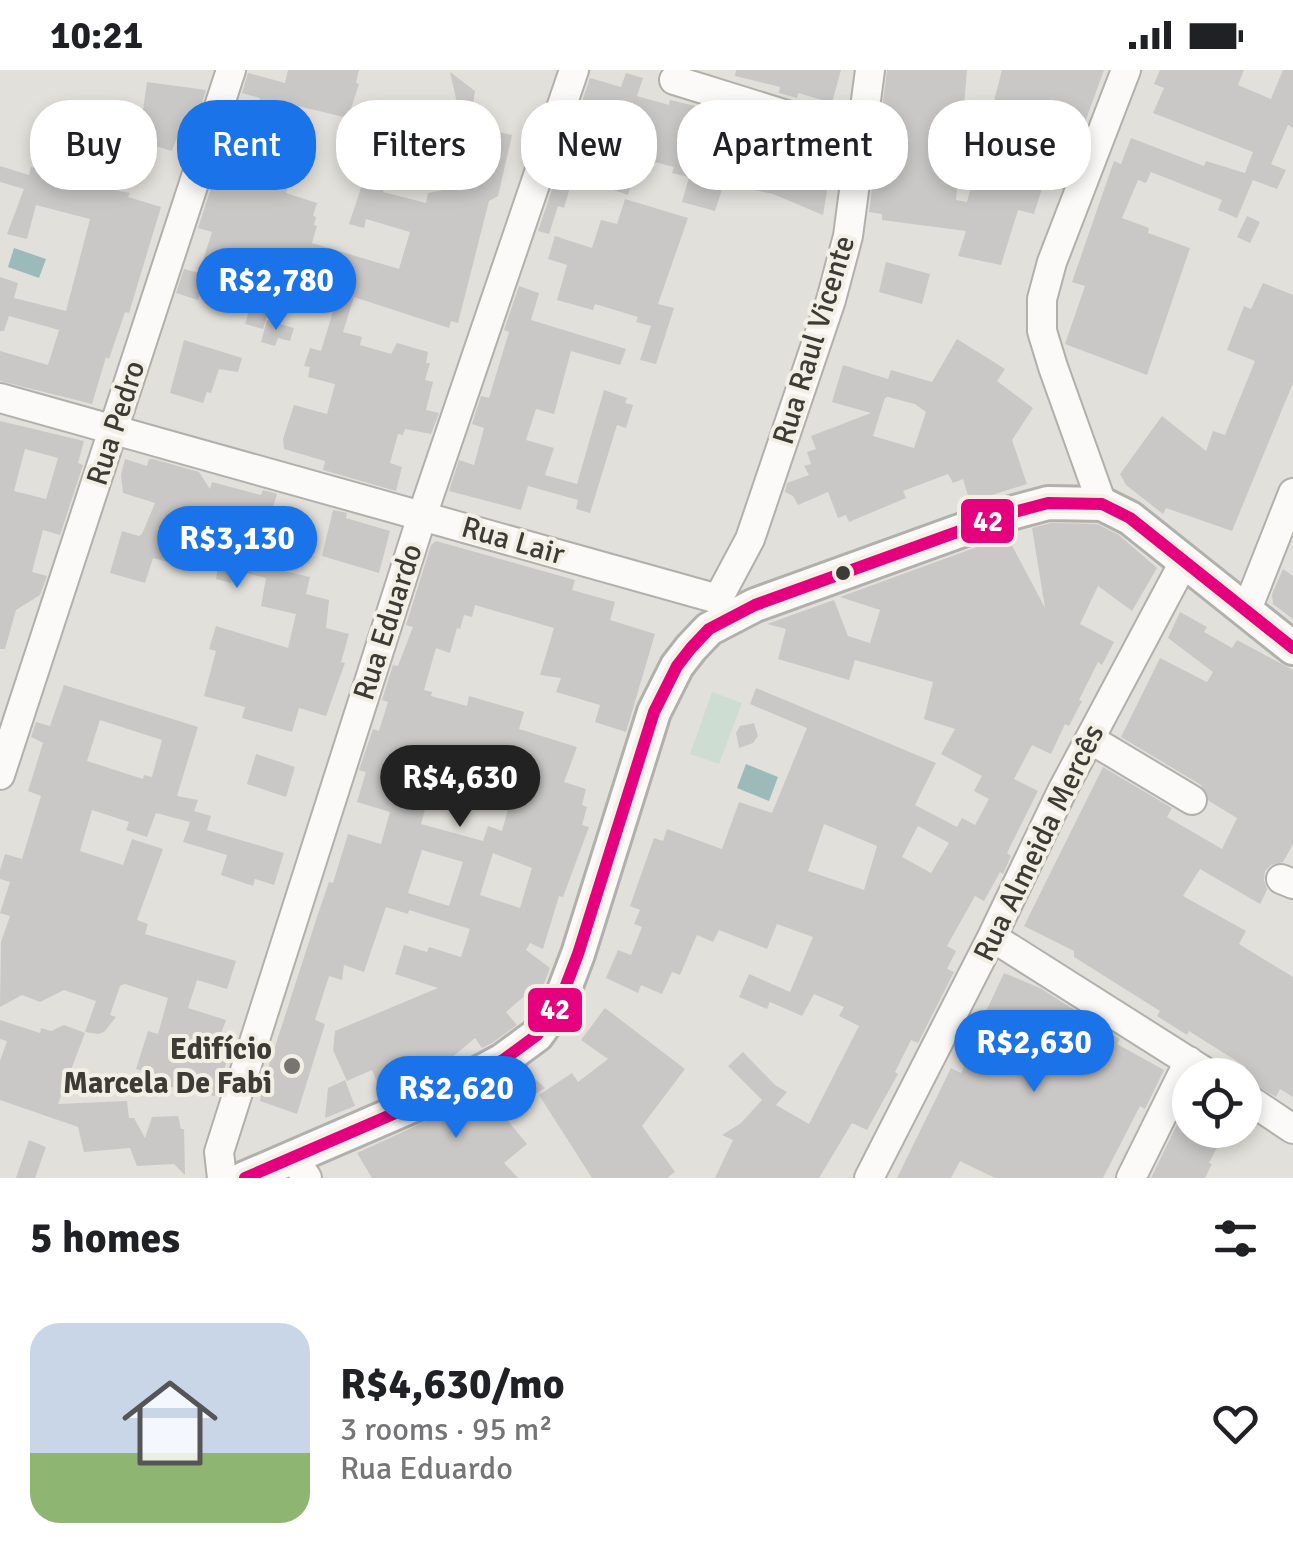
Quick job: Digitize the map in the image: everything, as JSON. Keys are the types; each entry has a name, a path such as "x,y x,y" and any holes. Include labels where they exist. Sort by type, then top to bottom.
{"main road":[{"path":"245,1178 300,1168 504,1060 537,1035 559,1004 578,954 654,712 691,648 723,608 815,582 1007,514 1048,503 1102,504 1130,518 1293,648"}],"street":[{"name":"Rua Pedro","path":"0,775 231,70"},
{"name":"Rua Eduardo","path":"222,1178 219,1152 422,516 574,70"},
{"name":"Rua Raul Vicente","path":"858,100 870,70"},
{"path":"1102,504 1053,368 1042,330 1042,300 1052,262 1126,70"},
{"path":"674,80 740,100"},
{"name":"Rua Raul Vicente","path":"723,608 831,300 848,236 847,190"},
{"name":"Rua Lair","path":"0,398 422,516 723,608"},
{"path":"1246,612 1293,493"},
{"name":"Rua Almeida Mercês","path":"868,1178 1184,562"},
{"path":"1090,739 1192,800"},
{"path":"992,937 1184,1058"},
{"path":"1262,1109 1293,1128"},
{"path":"1130,1178 1172,1112"}],"green space":[{"path":"712,692 742,703 719,764 690,754"}],"water":[{"path":"14,248 46,259 39,278 8,267"},
{"path":"746,764 778,777 769,801 737,788"}],"building":[{"path":"288,70 359,70 354,100 336,100 336,115 316,110 316,100 259,100 242,93 248,73 285,83"},
{"path":"736,70 841,70 833,100 798,93 797,98 779,93 780,87 735,76"},
{"path":"887,70 967,70 964,100 928,100 928,190 957,190 956,200 967,202 970,190 1042,190 1034,214 1018,210 1001,265 958,256 966,231 882,220 882,214 869,212 872,190 908,190 908,100 883,100"},
{"path":"1002,70 1104,70 1091,106 1091,100 994,100"},
{"path":"1160,70 1244,70 1238,85 1271,99 1283,70 1293,70 1293,128 1288,125 1271,164 1286,170 1277,189 1253,180 1237,218 1218,210 1222,200 1151,172 1146,183 1138,180 1122,218 1149,228 1148,233 1190,248 1147,375 1065,344 1085,286 1072,282 1114,161 1121,164 1131,138 1204,166 1206,161 1245,173 1253,152 1153,113 1164,88 1154,84"},
{"path":"450,72 475,91 474,100 456,100"},
{"path":"626,73 643,78 637,96 651,100 583,100 590,78 621,87"},
{"path":"147,82 206,90 203,100 177,100 177,138 172,151 157,146 157,100 144,100"},
{"path":"670,100 677,102 677,174 672,173 674,167 657,163 657,102 669,105"},
{"path":"501,133 512,135 501,183"},
{"path":"0,166 29,175 30,171 30,190 115,190 161,207 129,313 125,312 109,359 106,357 92,404 0,381 0,351 48,365 59,330 9,316 4,331 0,331 0,277 18,283 14,298 66,311 90,219 36,205 27,239 7,234 24,189 0,182"},
{"path":"210,190 287,190 286,193 317,203 312,243 399,269 410,232 366,219 364,228 349,224 360,190 383,190 426,203 428,193 499,190 498,196 489,201 458,323 451,321 449,328 354,297 343,332 362,337 360,345 391,354 397,343 428,352 426,363 430,363 425,380 433,382 426,410 439,413 431,434 405,429 403,435 398,434 390,463 402,467 396,491 323,470 325,461 284,449 283,439 294,405 327,414 335,384 308,377 310,367 304,366 310,348 321,351 335,305 325,302 331,279 282,264 263,329 245,324 253,298 242,294 243,290 206,278 198,300 176,293 184,269 199,273 212,232 198,228"},
{"path":"552,190 569,190 564,208 558,206 549,234 538,231"},
{"path":"685,190 722,190 715,211 682,202"},
{"path":"754,190 827,190 823,215"},
{"path":"625,199 688,218 658,304 674,308 656,364 640,360 651,326 636,322 638,317 595,304 593,310 557,300 567,265 548,259 555,236 592,248 601,220 617,224"},
{"path":"1247,216 1260,222 1250,243 1237,237"},
{"path":"886,262 930,274 922,304 879,292"},
{"path":"1263,283 1293,295 1293,383 1232,531 1166,508 1163,514 1126,485 1120,474 1162,416 1206,451 1213,431 1225,435 1255,361 1227,350 1244,306 1251,309"},
{"path":"519,286 539,293 531,320 626,349 620,365 571,351 554,414 536,409 526,440 554,448 545,475 577,484 604,390 627,398 625,403 633,405 626,428 617,425 590,513 576,509 578,500 528,486 521,510 449,491 459,460 474,465 484,428 472,424 481,396 489,398 509,332 504,330"},
{"path":"267,320 294,328 290,341 278,338 275,346 261,342"},
{"path":"957,339 1005,369 997,381 1033,408 1012,440 1027,484 970,502 963,479 953,483 948,474 903,491 906,498 849,522 846,515 838,518 828,492 798,505 785,492 787,483 809,475 804,466 811,464 807,452 816,449 811,436 871,413 832,402 843,365 888,379 891,370 932,382","holes":["885,398 915,404 926,412 914,448 873,436"]},
{"path":"184,340 242,358 238,372 219,369 203,403 170,393"},
{"path":"0,421 84,441 78,463 83,465 60,535 43,530 32,572 47,576 40,595 16,610 5,649 0,649","holes":["25,449 58,458 46,499 14,491"]},
{"path":"125,459 147,466 149,459 153,459 199,472 210,489 212,482 261,495 263,490 277,494 259,552 283,558 279,570 310,577 306,594 329,600 326,628 349,634 341,662 345,663 326,716 299,708 292,732 242,718 245,707 204,696 216,651 209,649 216,626 288,648 296,614 261,606 266,578 235,570 231,583 216,579 219,561 180,550 176,564 153,558 145,583 110,573 122,531 142,534 155,503 123,493 121,475"},
{"path":"333,510 347,513 346,518 390,531 379,573 322,556"},
{"path":"1051,523 1097,524 1119,535 1157,568 1132,611 1098,586 1080,624 1114,642 1102,665 1098,662 1079,700 1082,701 1069,726 1065,724 1051,754 1032,745 1014,779 1038,791 1007,853 1011,856 984,901 975,896 947,946 956,951 947,969 954,972 918,1043 911,1040 895,1072 898,1074 867,1130 852,1123 819,1178 715,1178 733,1140 722,1135 741,1123 762,1100 728,1066 743,1052 787,1092 776,1105 809,1124 859,1026 839,1016 844,1007 814,994 802,1016 770,1002 767,1009 739,997 749,974 790,992 813,937 777,924 767,949 719,930 713,942 697,935 680,975 672,972 662,994 641,985 638,993 606,978 618,950 631,955 642,927 634,924 640,910 630,906 654,838 663,841 667,829 722,849 739,802 772,813 807,728 750,704 756,688 936,763 915,805 957,827 962,818 975,825 989,799 974,791 982,776 941,754 955,729 924,719 933,682 855,660 849,680 778,659 786,629 767,624 834,600 848,636 870,643 880,610 840,597 1007,536 1045,608 1032,528","holes":["824,824 877,846 864,890 808,871","918,826 949,843 931,873 902,857"]},
{"path":"436,541 575,580 572,590 615,602 610,620 655,634 626,732 595,722 600,705 556,692 561,678 540,675 554,628 475,605 472,617 464,615 460,629 457,628 450,653 436,648 424,690 432,692 431,696 467,706 469,696 524,712 519,729 577,747 564,782 586,789 582,825 589,827 563,897 559,896 543,949 530,943 526,950 550,968 542,989 535,987 506,1012 517,1025 492,1043 482,1048 475,1038 449,1060 450,1064 382,1094 372,1070 347,1081 333,1050 335,1031 438,988 395,974 404,945 427,952 429,947 461,957 470,929 386,907 364,972 344,965 342,980 329,976 315,1020 325,1024 297,1114 260,1101 262,1087 348,834 381,844 390,812 357,802 366,772 359,770 373,729 379,731 388,702 382,700 393,665 398,666 413,627 406,625 431,545","holes":["439,778 511,799 502,831 488,826 483,841 421,824 431,788 436,789","422,850 463,862 449,906 408,893","493,853 532,868 520,908 480,895"]},
{"path":"1283,569 1293,576 1293,619 1273,604 1272,594"},
{"path":"1180,612 1207,627 1204,632 1232,648 1237,640 1293,670 1293,844 1283,862 1265,871 1267,890 1260,904 1200,869 1183,896 1246,931 1239,944 1293,977 1293,1097 1280,1089 1276,1097 1262,1089 1262,1058 1232,1058 1189,1031 1187,1035 1157,1016 1160,1011 1074,957 1074,951 1024,926 1103,767 1172,808 1167,817 1222,849 1237,818 1209,801 1201,785 1121,737 1160,658 1207,682 1213,672 1168,638"},
{"path":"64,685 198,727 177,796 198,800 194,811 211,816 207,830 284,853 274,885 255,879 253,886 221,875 227,855 183,842 190,822 156,813 147,837 126,830 129,822 92,810 80,851 123,865 132,839 163,849 137,920 148,924 145,934 236,961 227,989 197,980 188,1008 226,1020 216,1047 230,1052 215,1096 162,1085 165,1077 136,1069 148,1031 158,1034 168,998 125,984 120,986 110,1015 116,1017 98,1034 85,1032 96,1001 64,990 40,1002 22,995 0,1007 1,942 10,916 0,913 10,882 0,879 0,870 5,854 22,859 41,796 28,791 43,743 31,737 36,722 50,726","holes":["100,720 162,740 152,777 144,775 143,779 87,761"]},
{"path":"754,723 758,736 753,743 739,748 736,733 740,726"},
{"path":"256,754 295,767 286,797 247,784"},
{"path":"1004,973 1040,988 1120,1039 1117,1044 1164,1070 1145,1109 1140,1106 1103,1178 995,1178 960,1161 951,1178 897,1178 951,1068 961,1073 977,1041 969,1037 980,1016 983,1018"},
{"path":"605,1008 685,1069 642,1126 675,1172 667,1178 592,1178 539,1095 572,1073 578,1082 608,1059 581,1040"},
{"path":"0,1020 40,1033 41,1028 51,1031 64,1025 85,1033 58,1104 127,1101 129,1118 134,1118 145,1138 152,1117 178,1116 184,1129 185,1175 174,1164 137,1166 130,1148 84,1152 78,1127 0,1100 0,1061 7,1041 0,1039"},
{"path":"530,1074 545,1088 503,1115 527,1144 504,1163 518,1178 372,1178 357,1153 496,1089 500,1094"},
{"path":"345,1080 355,1106 325,1118 328,1088"},
{"path":"1172,1135 1172,1148 1217,1148 1205,1178 1151,1178"},
{"path":"29,1140 46,1147 35,1178 16,1178"}],"transit line":[{"name":"42","path":"245,1178 444,1092 503,1060 537,1035 559,1004 578,954 654,712 677,666 709,629 755,605 1007,514 1048,503 1102,504 1130,518 1293,648"}],"place":[{"name":"Edifício Marcela De Fabi","path":"292,1066"}]}
